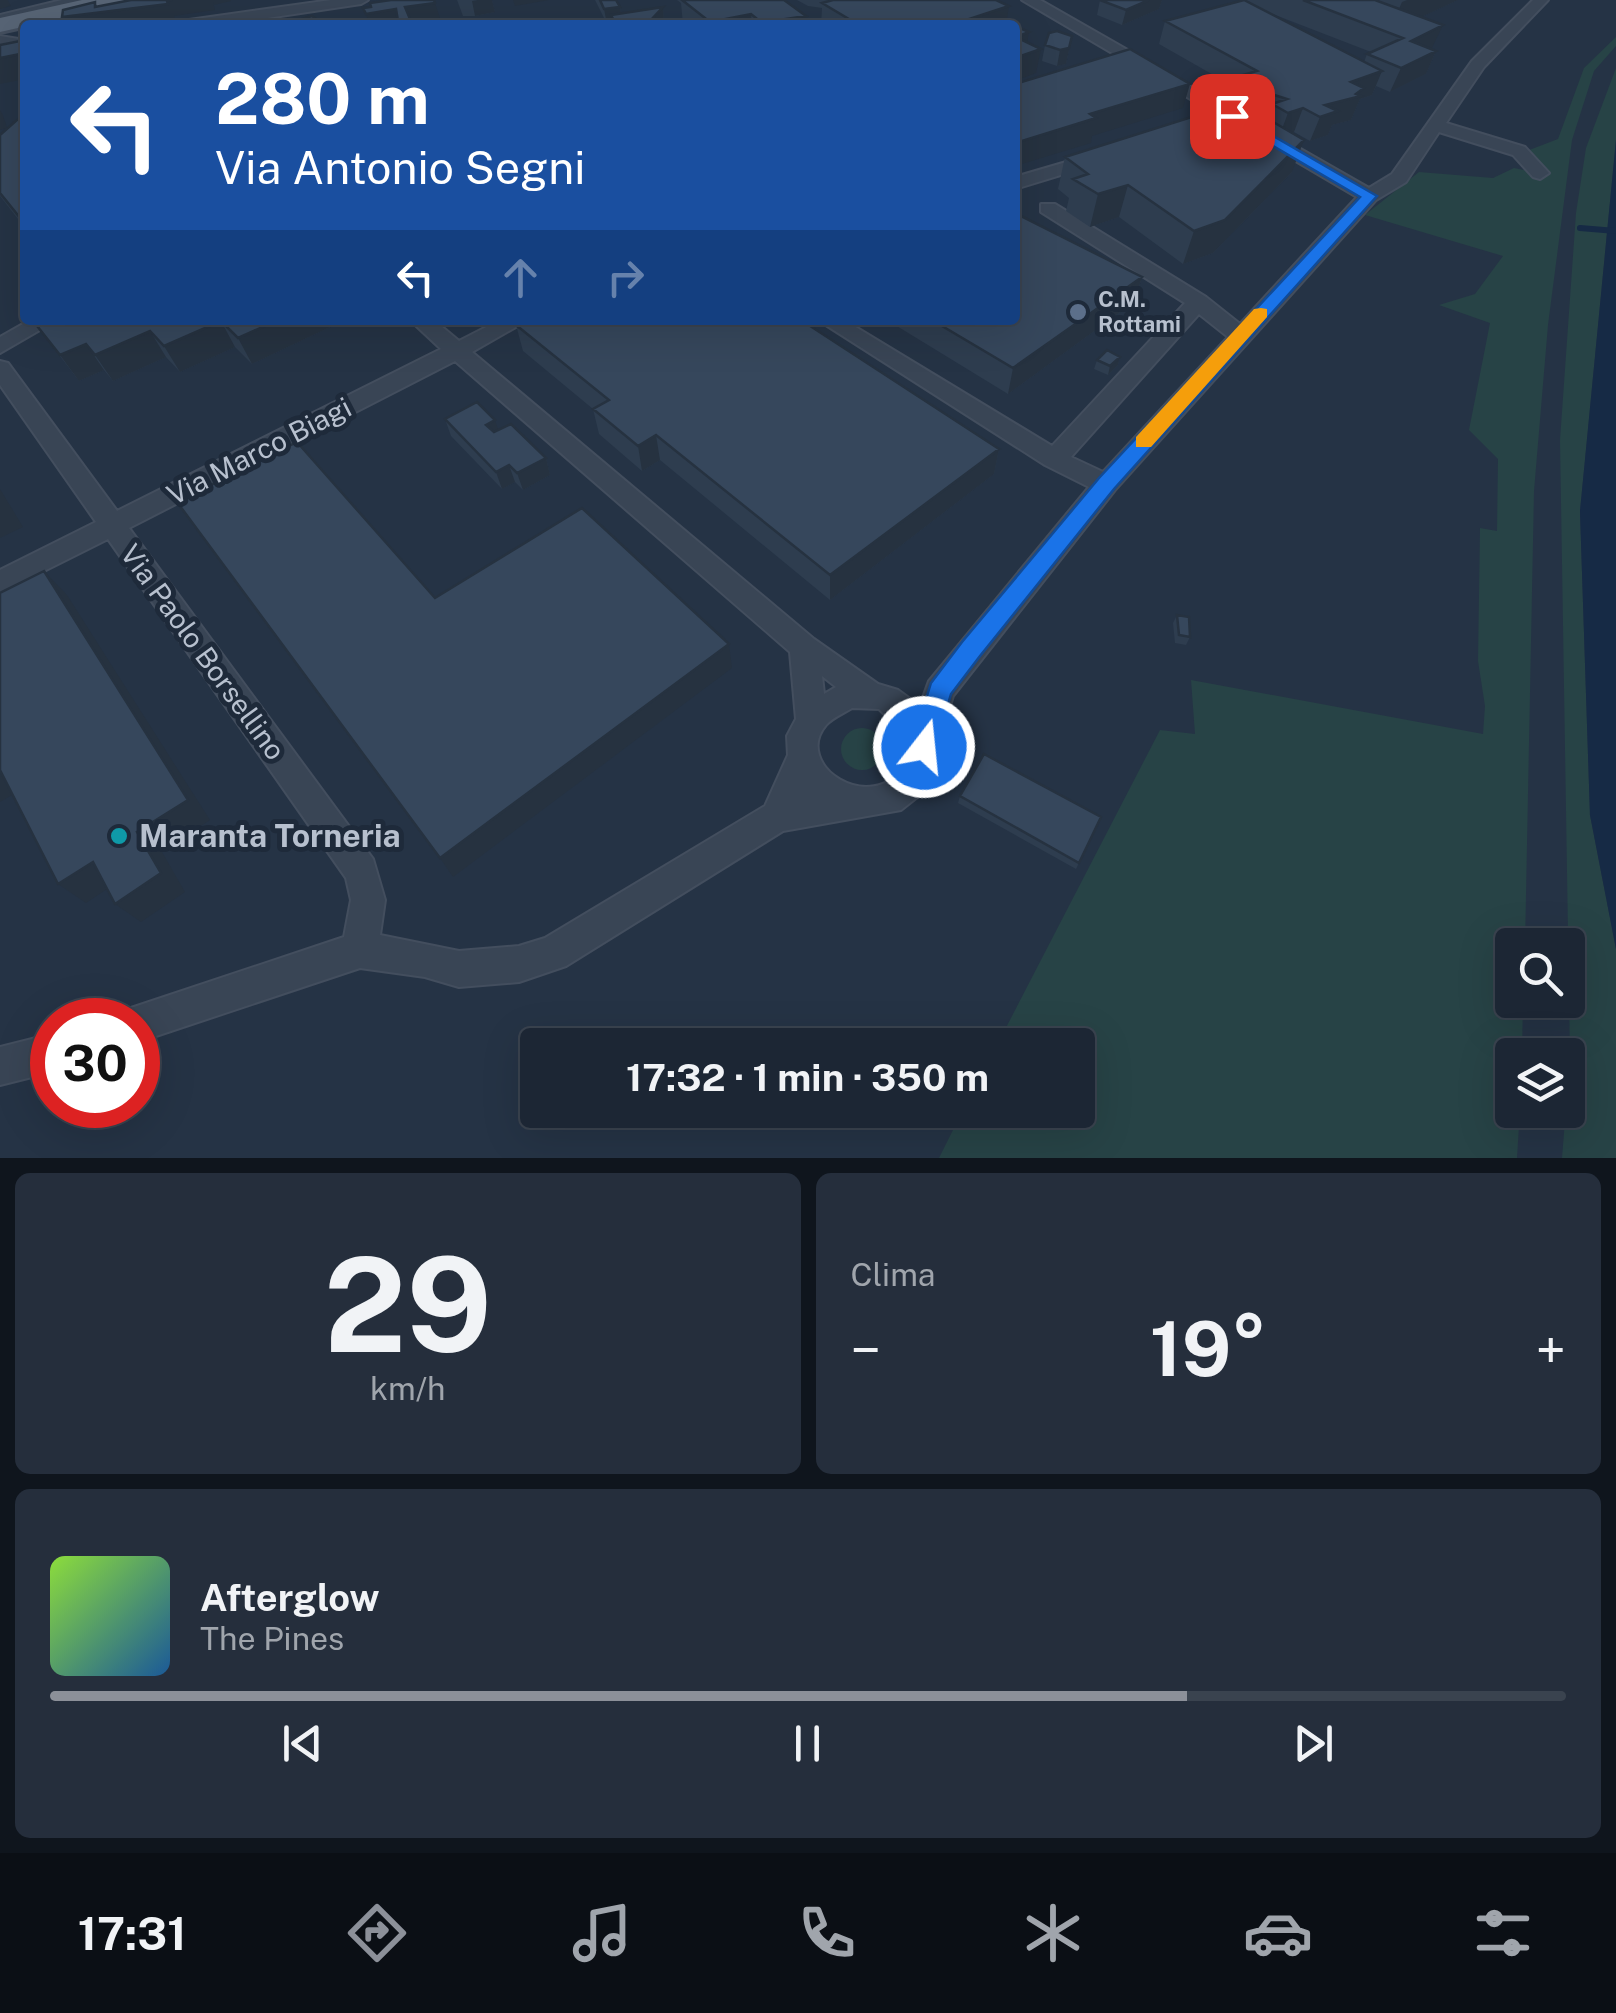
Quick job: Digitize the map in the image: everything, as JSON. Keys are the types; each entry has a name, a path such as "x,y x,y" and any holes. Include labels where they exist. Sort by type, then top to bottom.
{"main road":[{"path":"0,22 123,2"},
{"path":"67,20 123,2"}],"street":[{"path":"0,22 80,0"},
{"path":"223,20 360,0"},
{"path":"1029,0 1223,119 1369,196"},
{"path":"160,1017 360,950 425,959 458,969 519,964 553,953 598,928 777,817 854,803 878,803 900,794 916,780 924,760 924,740 940,690 1106,484 1369,196 1399,178 1478,64 1541,0"},
{"path":"1434,125 1519,151 1540,172"},
{"path":"1020,181 1124,150"},
{"path":"1048,208 1198,302 1240,335"},
{"path":"1054,459 1198,302"},
{"path":"0,346 37,325"},
{"path":"427,325 804,647 912,717 924,740"},
{"name":"Via Marco Biagi","path":"0,582 507,325"},
{"path":"837,325 1054,459 1106,484"},
{"name":"Via Paolo Borsellino","path":"0,368 361,871 368,900 360,950"},
{"path":"804,647 811,718"},
{"path":"777,817 802,759 802,737 811,718 828,703 848,696 918,698 940,690"},
{"path":"802,759 820,788 854,803"},
{"path":"0,1066 30,1058"}],"green space":[{"path":"1616,37 1616,46 1594,71 1572,140 1548,325 1534,491 1525,928 1495,928 1495,1018 1523,1018 1522,1038 1495,1038 1495,1128 1519,1128 1517,1158 939,1158 954,1128 1095,1128 1095,1028 1006,1028 1160,730 1195,734 1191,680 1483,734 1485,706 1478,661 1480,528 1497,531 1498,459 1469,430 1490,323 1439,305 1475,294 1503,256 1365,215 1419,172 1493,178 1514,168 1534,172 1524,152 1558,139 1584,68"},
{"path":"1616,68 1616,140 1580,512 1590,815 1616,949 1616,1158 1562,1158 1564,1128 1585,1128 1585,1038 1570,1038 1569,1018 1585,1018 1585,928 1568,928 1560,440 1576,213 1586,148"},
{"path":"862,728 877,734 883,749 877,764 862,770 847,764 841,749 847,734"}],"water":[{"path":"1616,140 1616,949 1590,815 1580,511"}],"building":[{"path":"131,0 172,0 168,4 62,17 63,10 95,2 95,7"},
{"path":"600,0 616,0 620,7 604,9"},
{"path":"682,0 784,0 806,16 754,20 751,14 707,20"},
{"path":"996,0 1009,6 966,20 851,20 822,3"},
{"path":"1100,0 1149,0 1126,10"},
{"path":"1244,0 1382,71 1351,82 1364,88 1356,94 1361,96 1325,105 1338,111 1320,117 1303,108 1288,113 1272,104 1287,99 1268,93 1243,75 1257,71 1165,21"},
{"path":"1303,0 1375,0 1443,25 1411,41 1436,51 1401,68 1367,54 1403,38"},
{"path":"370,3 435,3 405,7 410,19 398,20 396,9 366,14 363,8 371,7"},
{"path":"663,7 651,20 614,20 611,15"},
{"path":"1057,31 1072,36 1069,48 1060,50 1045,45 1049,33"},
{"path":"1020,39 1041,49 1020,56"},
{"path":"20,41 20,54 0,58 0,45"},
{"path":"1130,49 1190,84 1090,114 1096,118 1020,141 1020,82"},
{"path":"1239,102 1304,140 1225,220 1194,231 1128,185 1098,194 1073,179 1088,174 1065,157"},
{"path":"18,119 20,218 0,193 0,135"},
{"path":"1020,216 1142,277 1013,368 940,325 1020,325"},
{"path":"36,325 212,325 164,346 150,331 95,355 86,344 60,355"},
{"path":"225,325 267,325 238,338"},
{"path":"516,325 809,325 999,449 830,575 656,435 638,446 593,409 609,400"},
{"path":"1107,350 1120,357 1110,366 1097,360"},
{"path":"477,402 495,420 486,425 494,432 511,424 546,458 517,473 509,465 496,472 445,419"},
{"path":"297,442 435,598 582,508 729,644 440,858 177,502"},
{"path":"44,571 188,800 137,832 161,873 115,904 93,862 58,884 0,770 0,593"},
{"path":"1177,615 1189,617 1190,637 1179,635"},
{"path":"984,754 1101,817 1079,863 960,796"}],"waterway":[{"path":"1580,228 1616,231"}],"slow traffic":[{"path":"1143,442 1261,313"}],"place":[{"name":"C.M. Rottami","path":"1078,312"},
{"name":"Maranta Torneria","path":"119,836"}],"route":[{"path":"924,747 940,690 971,649 1106,484 1369,196 1232,116"}]}
